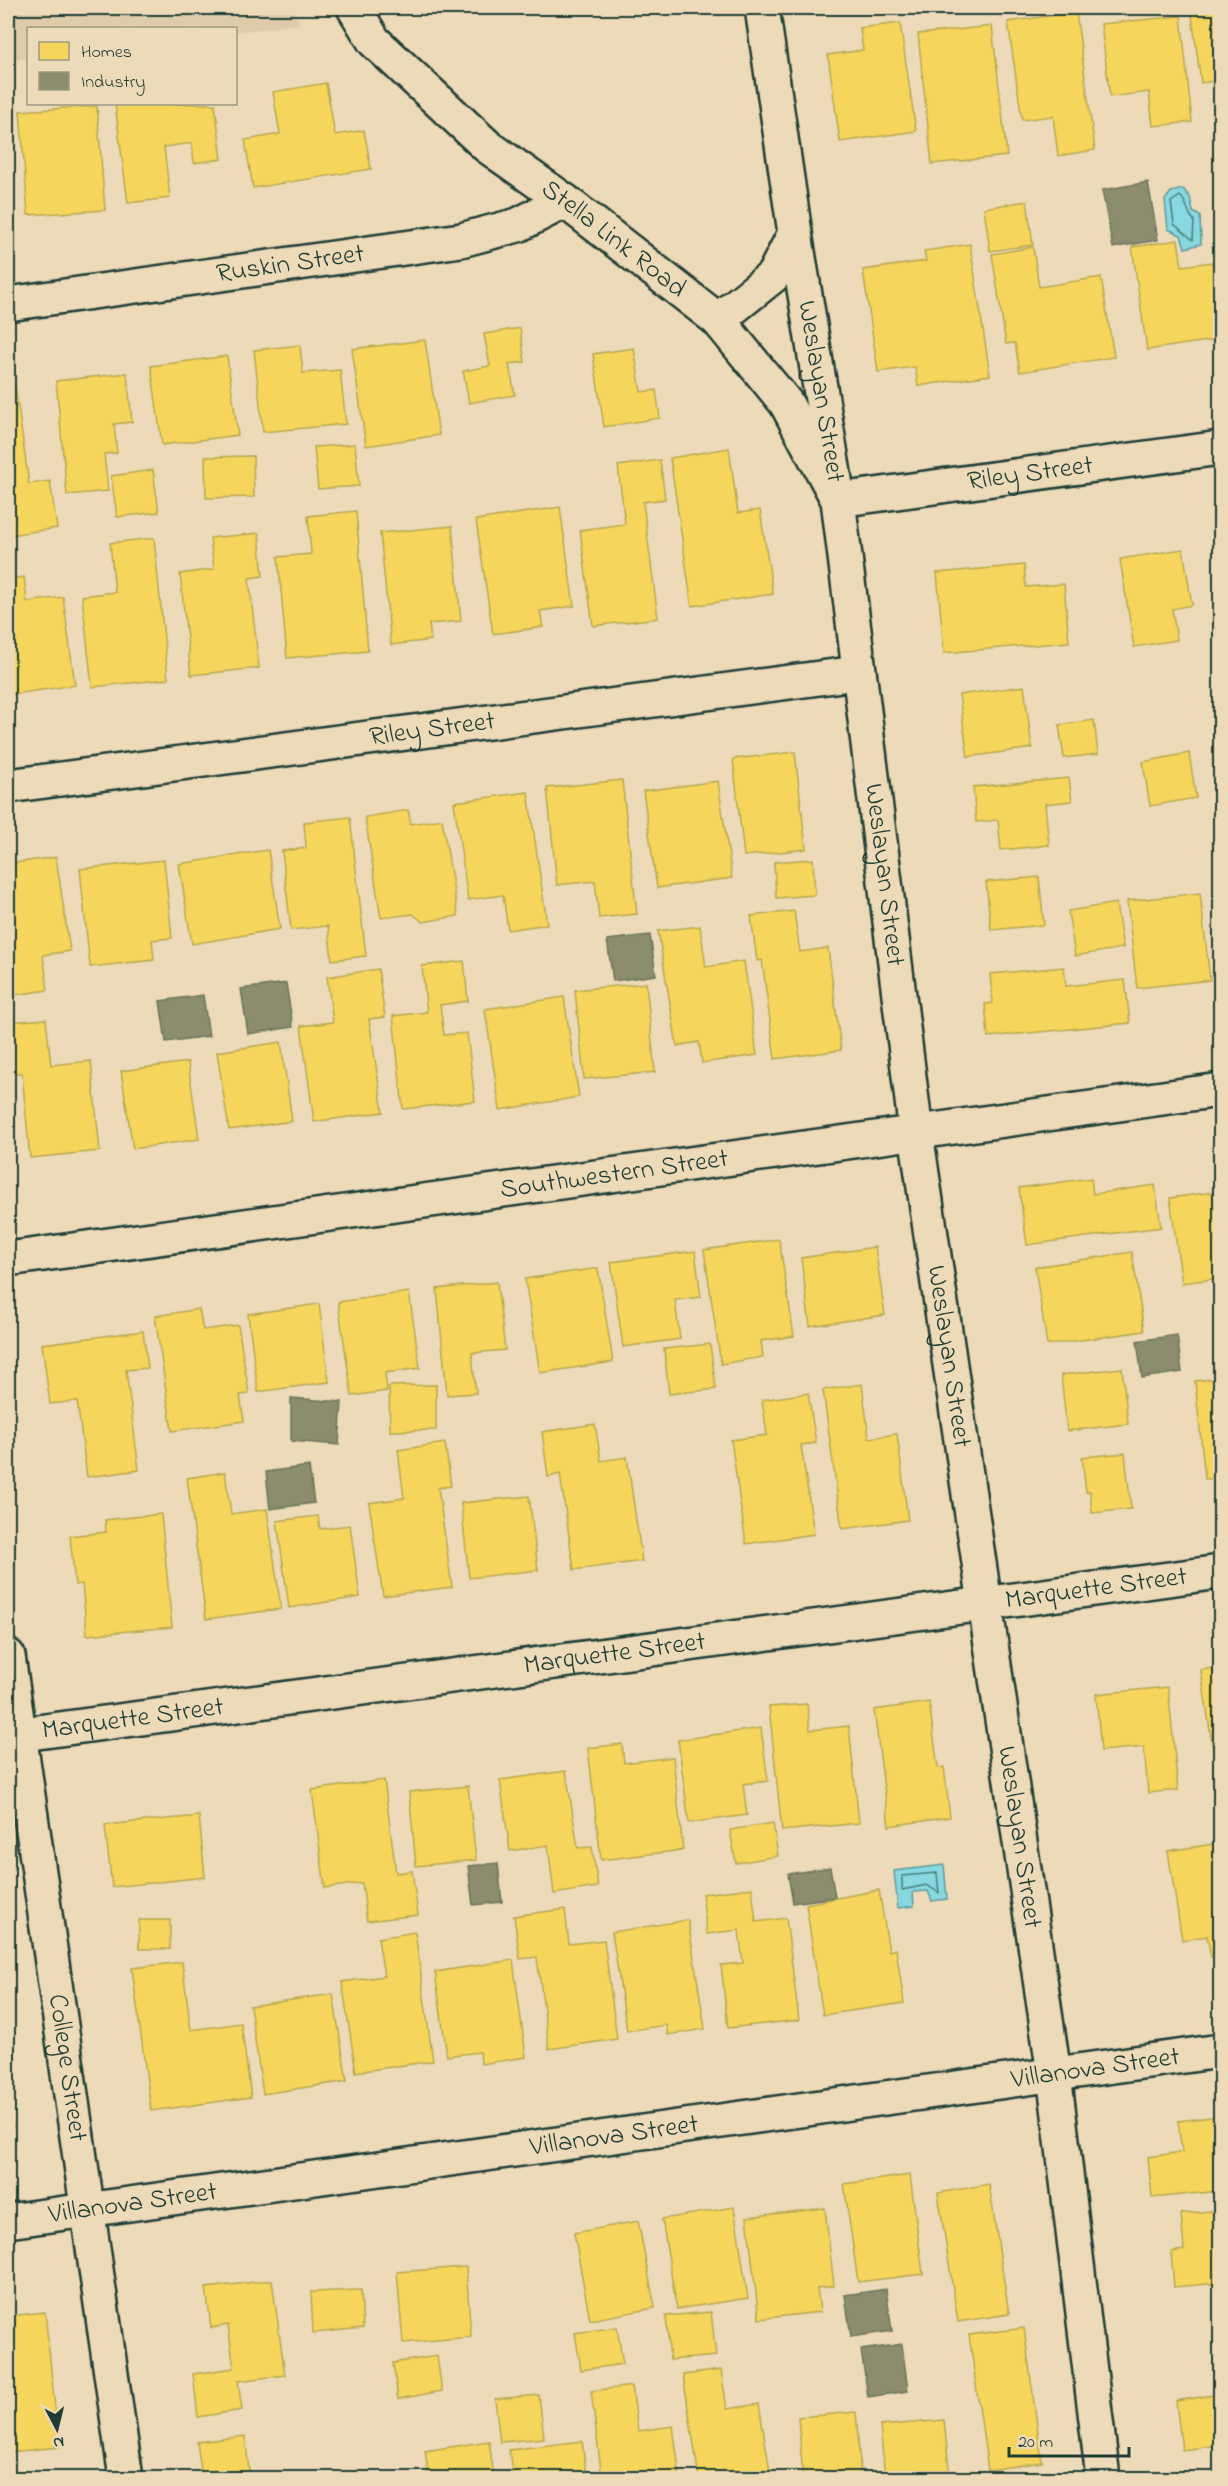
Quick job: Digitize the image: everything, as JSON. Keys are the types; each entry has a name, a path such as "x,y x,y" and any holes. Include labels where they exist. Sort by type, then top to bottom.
{"street":[{"name":"Stella Link Road","path":"354,8 374,41 487,146 565,201 718,320 786,403 838,500"},
{"name":"Weslayan Street","path":"762,8 838,500 857,673 916,1133 1054,2074 1103,2478"},
{"name":"Ruskin Street","path":"8,304 461,240 518,225 565,201"},
{"name":"Weslayan Street","path":"718,320 773,276 795,233"},
{"name":"Riley Street","path":"838,500 1221,448"},
{"name":"Riley Street","path":"8,786 857,673"},
{"name":"Southwestern Street","path":"8,1259 1221,1090"},
{"name":"Marquette Street","path":"13,1735 1221,1572"},
{"name":"College Street","path":"8,1656 13,1735 88,2209 126,2478"},
{"name":"Villanova Street","path":"8,2221 1221,2051"}],"shaded area":[{"path":"8,8 292,8 300,24 237,32 237,27 27,27 27,58 8,60"}],"water":[{"path":"1183,189 1190,197 1193,212 1200,216 1201,244 1185,248 1181,235 1168,229 1165,200 1171,192"},
{"path":"944,1865 947,1899 932,1901 928,1891 913,1892 914,1906 898,1908 894,1871"}],"building: Homes":[{"path":"1191,8 1220,8 1220,80 1201,83"},
{"path":"1076,12 1095,150 1058,156 1053,116 1022,120 1008,22"},
{"path":"1181,16 1192,122 1153,126 1149,92 1110,97 1101,24"},
{"path":"900,23 916,131 840,142 828,55 863,50 860,28"},
{"path":"992,26 1007,156 932,164 918,34"},
{"path":"326,83 335,135 364,130 371,169 253,188 245,140 280,134 273,92"},
{"path":"115,105 215,105 222,159 194,163 192,143 164,147 170,198 128,203"},
{"path":"97,106 105,210 28,215 20,111"},
{"path":"1027,201 1033,245 990,251 984,208"},
{"path":"1178,240 1182,266 1212,262 1220,316 1220,339 1147,350 1132,247"},
{"path":"970,244 990,375 918,386 915,367 878,372 863,270 926,261 924,251"},
{"path":"1033,247 1039,287 1101,277 1114,357 1020,372 1015,343 1006,344 992,254"},
{"path":"520,328 525,362 509,364 515,395 469,403 463,371 490,366 484,334"},
{"path":"425,340 439,435 366,446 352,349"},
{"path":"300,345 303,373 340,370 346,424 263,432 254,350"},
{"path":"634,348 641,392 656,390 660,418 604,427 593,354"},
{"path":"227,356 238,435 162,445 151,366"},
{"path":"127,373 132,422 114,424 117,453 104,454 108,491 67,495 56,381"},
{"path":"15,385 29,484 50,481 57,528 10,535 8,386"},
{"path":"355,444 359,486 318,489 314,447"},
{"path":"729,448 738,513 760,510 773,594 692,606 670,458"},
{"path":"253,456 254,497 206,498 205,457"},
{"path":"660,460 665,499 643,502 658,618 593,626 580,530 625,524 618,466"},
{"path":"153,470 159,512 117,517 111,476"},
{"path":"560,507 574,606 540,611 543,627 493,634 476,520"},
{"path":"356,511 368,651 287,658 278,557 311,554 308,516"},
{"path":"452,526 461,621 429,624 431,640 391,645 380,533"},
{"path":"259,533 263,576 249,578 259,668 191,675 180,574 214,569 210,538"},
{"path":"154,538 168,679 92,687 82,596 115,592 110,543"},
{"path":"1183,549 1192,605 1172,609 1177,640 1134,647 1120,559"},
{"path":"1024,565 1026,587 1064,584 1069,642 944,653 937,573"},
{"path":"24,577 27,602 63,597 75,685 8,695 8,579"},
{"path":"1024,686 1032,748 968,757 959,695"},
{"path":"1094,720 1098,754 1064,758 1059,725"},
{"path":"795,752 806,849 744,856 733,759"},
{"path":"1189,753 1196,798 1150,806 1143,762"},
{"path":"1069,778 1072,801 1045,804 1049,845 1001,850 998,820 976,822 973,787"},
{"path":"622,780 637,914 599,918 595,881 557,885 547,788"},
{"path":"718,781 732,878 657,888 643,791"},
{"path":"528,792 547,924 508,930 503,895 468,900 454,802"},
{"path":"408,810 411,824 442,819 458,916 423,922 413,914 381,918 365,817"},
{"path":"350,817 366,956 332,960 328,926 291,930 282,851 306,848 304,822"},
{"path":"268,850 280,929 192,944 179,864"},
{"path":"56,857 70,951 43,955 48,990 8,996 8,864"},
{"path":"813,859 815,895 776,898 774,862"},
{"path":"164,860 172,938 152,940 154,960 90,967 80,869"},
{"path":"1039,877 1044,925 991,930 986,882"},
{"path":"1200,893 1210,980 1137,988 1127,901"},
{"path":"1116,903 1123,948 1075,956 1068,911"},
{"path":"794,911 800,952 828,948 841,1050 775,1059 762,960 757,961 751,916"},
{"path":"700,926 706,967 744,961 757,1055 702,1063 699,1042 677,1046 658,931"},
{"path":"464,961 468,1001 440,1005 444,1035 467,1033 475,1101 403,1109 393,1016 427,1012 422,966"},
{"path":"1064,967 1066,986 1125,980 1130,1023 988,1037 985,1004 993,1003 990,974"},
{"path":"378,969 385,1017 369,1019 383,1112 314,1122 301,1026 333,1022 327,977"},
{"path":"646,983 655,1072 584,1079 575,990"},
{"path":"564,997 579,1097 500,1110 485,1009"},
{"path":"46,1019 51,1065 91,1061 100,1151 30,1158 22,1073 12,1073 8,1022"},
{"path":"281,1042 292,1121 229,1130 217,1052"},
{"path":"188,1062 199,1139 133,1149 121,1071"},
{"path":"1091,1178 1093,1194 1155,1185 1161,1227 1027,1245 1019,1188"},
{"path":"1220,1191 1220,1278 1182,1283 1170,1198"},
{"path":"779,1239 794,1336 761,1341 763,1357 721,1364 704,1250"},
{"path":"875,1247 885,1315 810,1326 801,1258"},
{"path":"695,1251 701,1297 675,1300 680,1339 623,1347 611,1262"},
{"path":"1132,1252 1144,1331 1047,1345 1035,1267"},
{"path":"598,1268 613,1362 540,1373 525,1279"},
{"path":"497,1282 505,1350 472,1353 476,1393 447,1395 437,1289"},
{"path":"409,1292 420,1368 385,1373 387,1391 352,1396 338,1302"},
{"path":"319,1304 329,1382 258,1392 248,1314"},
{"path":"199,1309 203,1330 238,1325 249,1394 240,1395 244,1421 172,1431 155,1316"},
{"path":"143,1331 148,1368 126,1370 139,1470 87,1477 77,1401 50,1404 42,1344"},
{"path":"710,1344 716,1389 669,1394 664,1349"},
{"path":"1122,1368 1128,1424 1067,1431 1061,1375"},
{"path":"1220,1378 1220,1478 1205,1479 1195,1381"},
{"path":"862,1384 869,1438 897,1434 908,1520 842,1529 823,1390"},
{"path":"436,1385 436,1430 390,1431 389,1386"},
{"path":"808,1393 816,1443 801,1445 814,1534 746,1544 731,1440 767,1435 762,1400"},
{"path":"595,1424 601,1461 627,1457 642,1561 574,1570 560,1474 548,1477 542,1432"},
{"path":"445,1443 451,1486 438,1488 452,1587 383,1596 369,1503 404,1498 398,1450"},
{"path":"1125,1453 1131,1509 1092,1513 1090,1491 1086,1492 1082,1457"},
{"path":"225,1472 231,1514 267,1509 281,1609 206,1619 187,1478"},
{"path":"529,1496 538,1570 469,1578 461,1503"},
{"path":"161,1514 172,1627 87,1635 82,1584 75,1585 70,1536 106,1532 105,1520"},
{"path":"318,1516 320,1529 350,1525 360,1597 289,1608 277,1521"},
{"path":"1220,1667 1220,1757 1214,1757 1201,1670"},
{"path":"1168,1687 1178,1790 1148,1793 1144,1747 1101,1751 1096,1694"},
{"path":"929,1702 938,1768 944,1767 950,1817 889,1826 874,1710"},
{"path":"807,1704 810,1730 849,1726 859,1823 782,1831 769,1707"},
{"path":"761,1728 768,1781 743,1784 747,1815 689,1823 678,1740"},
{"path":"622,1744 624,1763 673,1757 683,1850 601,1860 588,1748"},
{"path":"566,1771 578,1848 592,1847 598,1887 554,1894 548,1845 510,1851 500,1780"},
{"path":"384,1780 396,1873 412,1871 418,1915 367,1921 362,1883 325,1888 312,1790"},
{"path":"468,1786 476,1860 416,1866 409,1792"},
{"path":"199,1816 205,1877 112,1887 105,1825"},
{"path":"773,1823 778,1856 736,1863 730,1830"},
{"path":"1220,1843 1220,1955 1211,1957 1207,1936 1182,1940 1168,1851"},
{"path":"752,1888 756,1922 786,1918 799,2020 728,2028 721,1965 743,1963 739,1930 707,1934 702,1894"},
{"path":"879,1890 889,1951 896,1949 904,2003 823,2015 806,1904"},
{"path":"565,1909 569,1944 604,1940 617,2039 549,2049 537,1957 520,1959 514,1916"},
{"path":"139,1920 170,1920 170,1949 139,1949"},
{"path":"688,1920 705,2029 668,2035 666,2025 627,2031 612,1932"},
{"path":"415,1932 433,2061 356,2072 342,1982 384,1976 378,1938"},
{"path":"513,1960 526,2057 481,2064 480,2052 447,2056 435,1972"},
{"path":"182,1962 191,2030 241,2023 251,2097 151,2111 132,1968"},
{"path":"333,1994 347,2081 263,2094 250,2006"},
{"path":"8,2089 13,2128 8,2129"},
{"path":"1220,2116 1220,2191 1152,2198 1148,2157 1182,2152 1178,2121"},
{"path":"910,2175 923,2274 858,2282 844,2184"},
{"path":"989,2184 1009,2314 958,2322 938,2193"},
{"path":"734,2207 748,2298 677,2309 662,2219"},
{"path":"825,2208 834,2286 817,2288 820,2312 759,2319 747,2217"},
{"path":"1220,2210 1220,2283 1174,2287 1171,2252 1184,2250 1181,2214"},
{"path":"638,2221 655,2308 590,2320 574,2233"},
{"path":"466,2267 471,2337 403,2343 397,2272"},
{"path":"272,2280 285,2375 238,2381 242,2410 198,2417 193,2374 234,2368 228,2325 211,2328 206,2288"},
{"path":"361,2290 363,2328 313,2333 311,2292"},
{"path":"45,2312 59,2447 11,2452 8,2419 8,2316"},
{"path":"711,2312 716,2356 670,2360 666,2316"},
{"path":"617,2327 623,2364 581,2370 575,2333"},
{"path":"1024,2328 1042,2462 988,2470 969,2335"},
{"path":"437,2356 442,2391 398,2399 393,2363"},
{"path":"721,2370 727,2409 759,2404 771,2478 699,2478 683,2375"},
{"path":"632,2386 638,2431 673,2426 680,2478 602,2478 591,2391"},
{"path":"1220,2394 1220,2445 1182,2450 1176,2401"},
{"path":"539,2395 544,2438 500,2442 495,2399"},
{"path":"856,2412 861,2478 803,2478 798,2417"},
{"path":"944,2420 950,2478 885,2478 880,2426"},
{"path":"245,2436 250,2478 202,2478 197,2442"},
{"path":"489,2441 494,2478 429,2478 425,2451"},
{"path":"582,2441 587,2478 513,2478 509,2450"},
{"path":"61,2474 61,2478 13,2478"}],"building: Industry":[{"path":"1148,182 1158,240 1113,248 1102,190"},
{"path":"650,935 656,975 613,981 607,940"},
{"path":"286,983 293,1027 248,1034 241,989"},
{"path":"203,995 209,1036 166,1042 160,1001"},
{"path":"1177,1335 1182,1372 1142,1378 1137,1341"},
{"path":"291,1398 342,1402 339,1445 291,1441"},
{"path":"309,1466 314,1503 270,1509 266,1472"},
{"path":"498,1863 502,1902 473,1905 468,1866"},
{"path":"830,1867 835,1897 793,1903 788,1874"},
{"path":"886,2289 892,2331 851,2337 845,2295"},
{"path":"902,2344 908,2391 868,2397 861,2350"}]}
